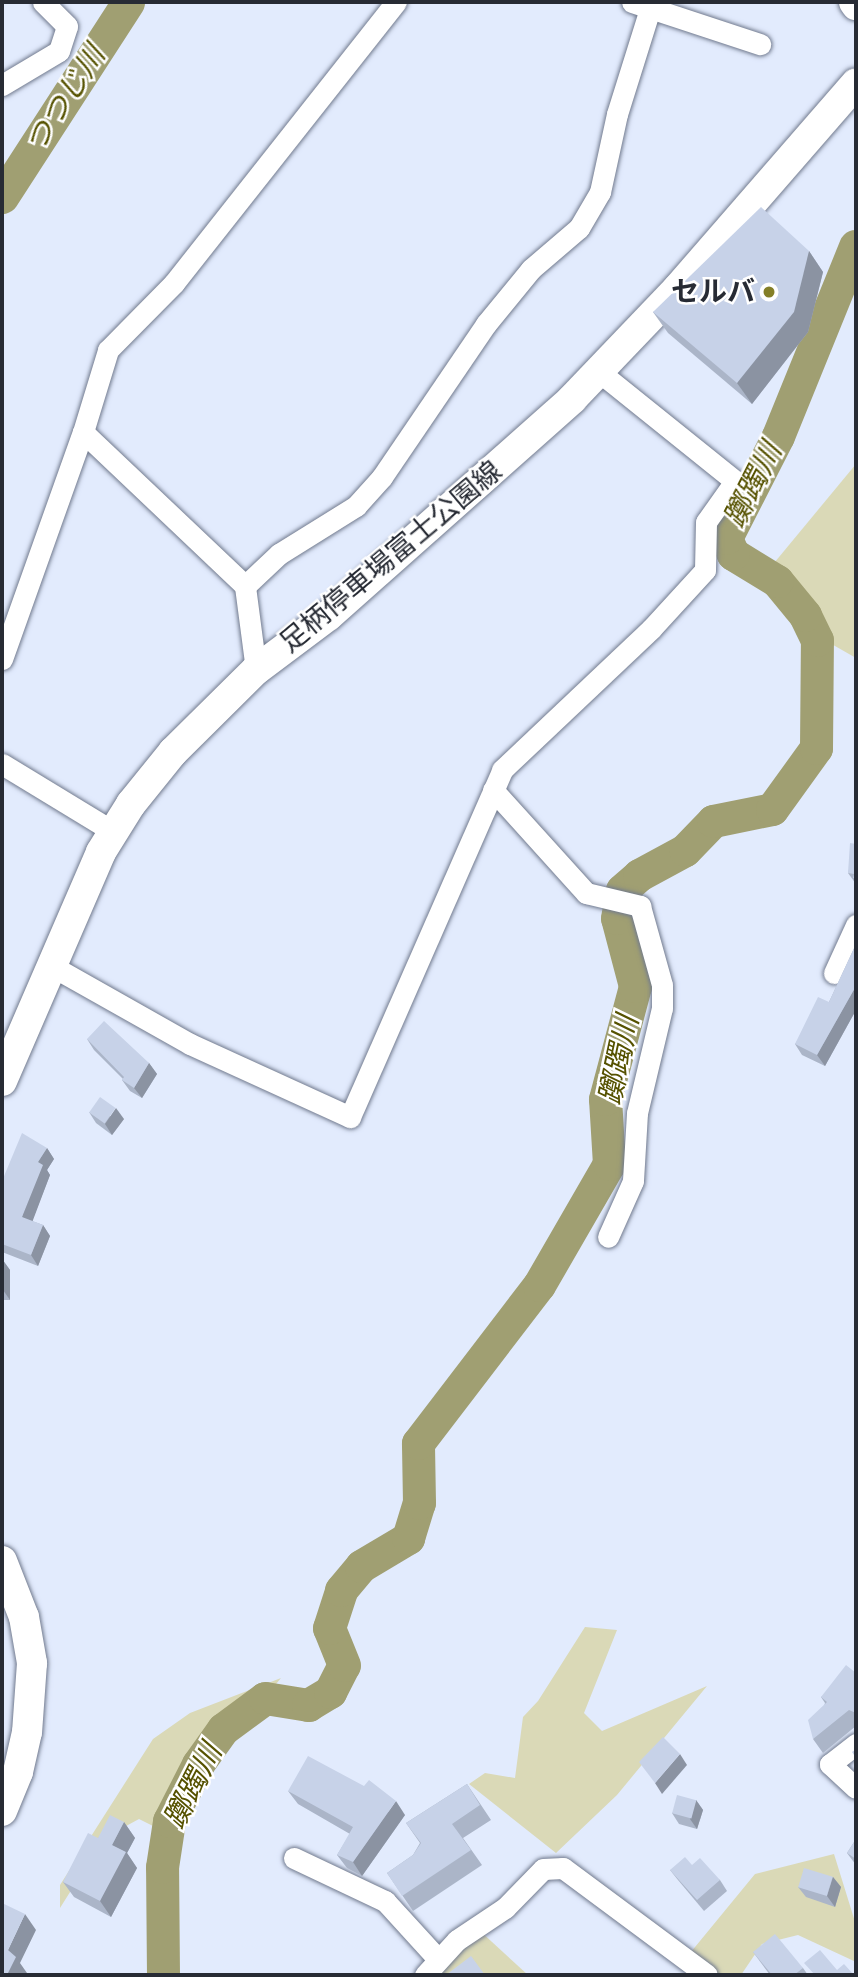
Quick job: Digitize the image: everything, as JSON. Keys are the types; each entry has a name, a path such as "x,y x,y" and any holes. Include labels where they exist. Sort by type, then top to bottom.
{"main road":[{"name":"足柄停車場富士公園線","path":"2,1081 50,965 114,832 173,752 256,670 409,546 598,371 678,288 856,83"},
{"path":"2,1561 23,1617 32,1662 27,1732 18,1772 2,1811"}],"street":[{"path":"2,85 58,51 67,26 43,2"},
{"path":"2,659 83,432 107,350 174,282 397,2"},
{"path":"245,586 279,554 356,506 382,477 486,324 531,269 579,228 600,191 644,5 760,44"},
{"path":"50,965 190,1044 350,1116 502,770 651,629 705,570 706,522 735,481 598,371"},
{"path":"83,432 245,586 256,670"},
{"path":"2,764 114,832"},
{"path":"493,790 586,893 640,906 662,985 662,1008 637,1113 633,1181 608,1237"},
{"path":"834,973 856,925"},
{"path":"856,1744 831,1764 856,1788"},
{"path":"294,1858 385,1901 432,1967 457,1940 505,1908 543,1869 563,1868 708,1975"}],"green space":[{"path":"856,464 856,658 786,618 765,574"},
{"path":"585,1627 617,1630 584,1713 602,1731 707,1686 617,1795 556,1853 469,1784 485,1773 515,1778 523,1717 538,1701"},
{"path":"281,1678 157,1828 139,1819 104,1838 60,1908 60,1885 153,1739 190,1713"},
{"path":"834,1854 856,1925 856,1962 798,1935 762,1944 741,1975 707,1975 686,1958 755,1874"},
{"path":"479,1930 528,1975 433,1975"}],"building":[{"path":"761,207 809,251 794,312 737,383 653,312"},
{"path":"850,843 856,844 856,878 853,878 854,874 848,873"},
{"path":"856,944 856,986 817,1055 795,1044 818,997 829,1002"},
{"path":"104,1021 149,1063 134,1088 122,1080 124,1077 87,1039"},
{"path":"100,1097 116,1108 105,1123 89,1113"},
{"path":"22,1133 47,1148 38,1162 43,1165 22,1217 43,1225 31,1255 2,1244 2,1181"},
{"path":"846,1665 856,1673 856,1713 849,1710 813,1739 808,1720 827,1702 821,1697"},
{"path":"663,1737 680,1754 655,1783 639,1762"},
{"path":"308,1756 364,1786 369,1780 396,1801 353,1862 337,1855 353,1827 288,1791"},
{"path":"467,1784 480,1805 452,1824 471,1850 402,1896 387,1873 413,1855 421,1843 406,1823"},
{"path":"677,1795 696,1800 691,1819 672,1813"},
{"path":"110,1815 124,1822 112,1845 126,1852 100,1901 63,1882 88,1833 98,1838"},
{"path":"856,1839 856,1859 847,1853"},
{"path":"685,1857 692,1865 700,1858 720,1880 697,1900 670,1870"},
{"path":"804,1868 833,1877 827,1896 798,1887"},
{"path":"2,1903 25,1914 8,1950 16,1957 7,1975 2,1975"},
{"path":"775,1934 803,1968 794,1975 772,1975 753,1952"},
{"path":"820,1950 837,1970 844,1964 854,1975 815,1975 804,1963"},
{"path":"471,1956 485,1975 446,1975"}],"waterway":[{"name":"つつじ川","path":"2,197 128,2"},
{"name":"躑躅川","path":"163,1975 162,1867 169,1821 198,1764 223,1729 265,1698 308,1705 330,1692 344,1665 329,1628 341,1590 361,1566 408,1538 419,1503 418,1443 539,1285 609,1164 605,1099 635,986 617,918 622,890 639,875 685,850 713,821 772,809 816,748 817,640 805,615 777,581 733,554 726,538 778,436 855,246"}],"place":[{"name":"セルバ","path":"769,292"}]}
